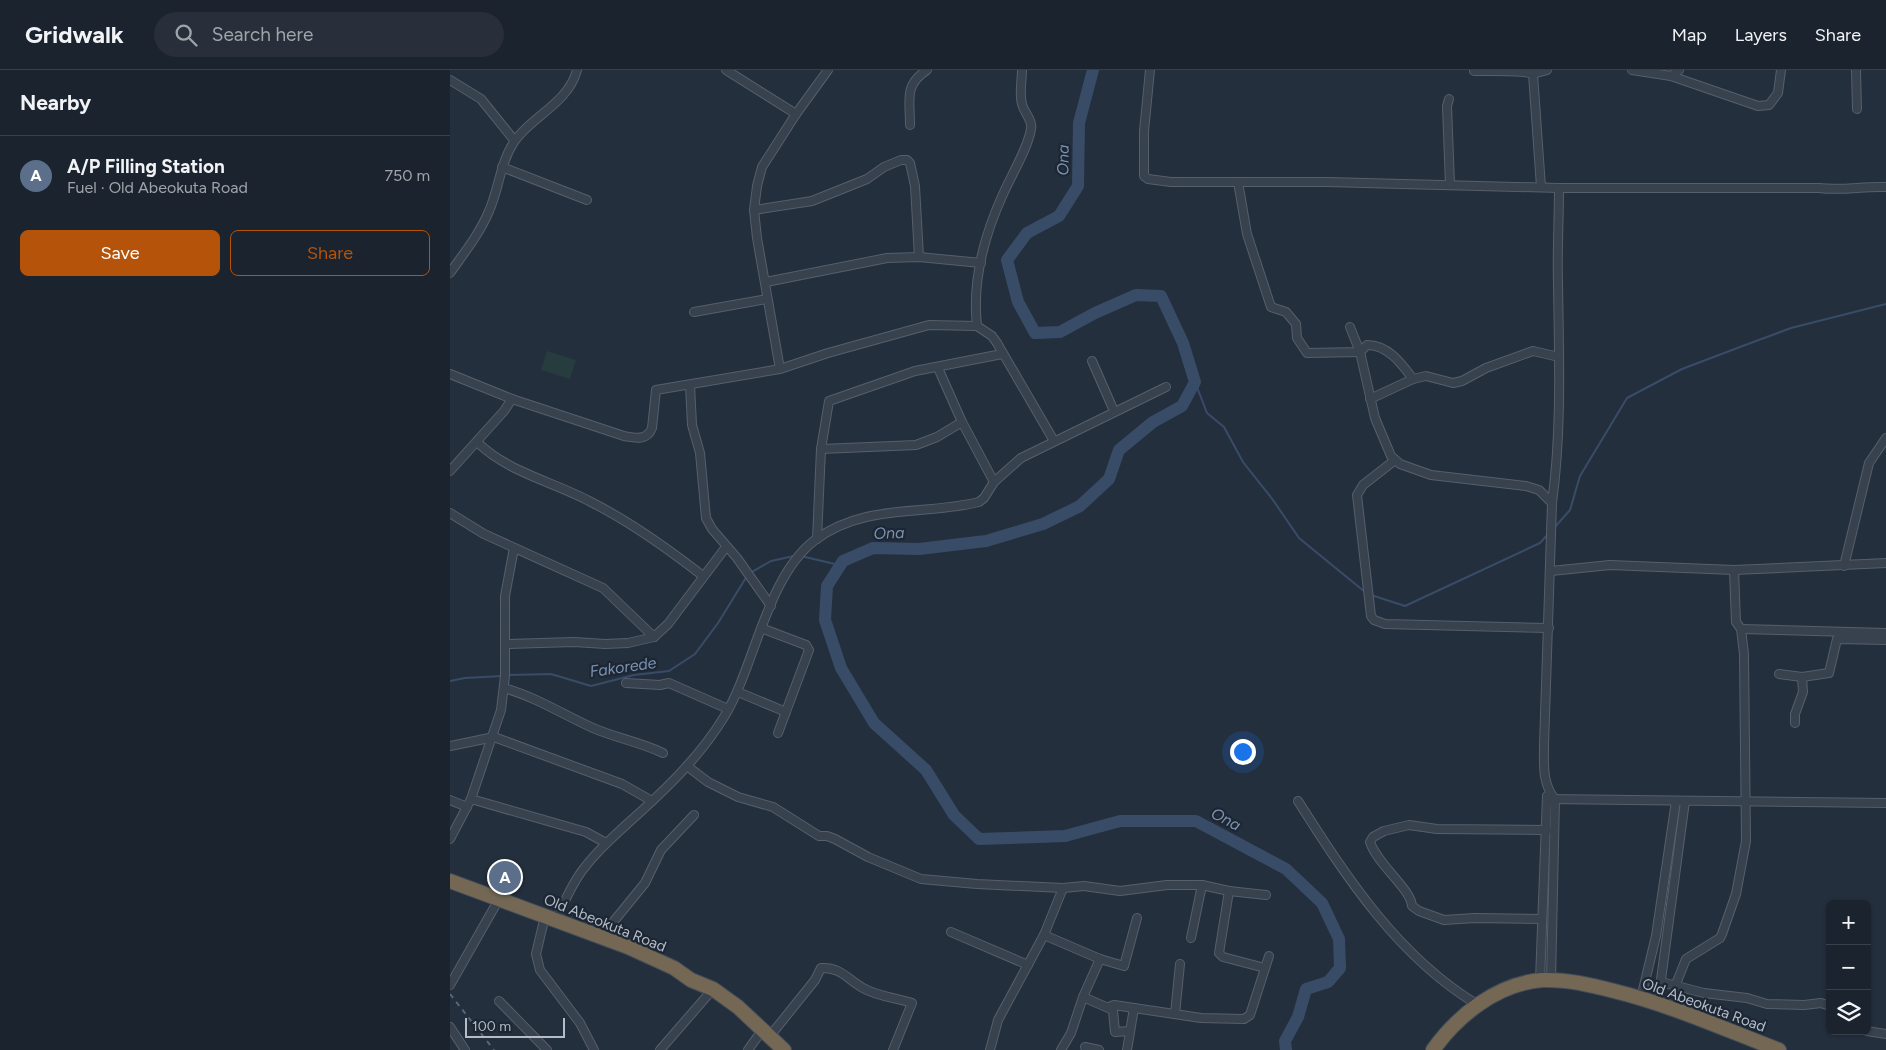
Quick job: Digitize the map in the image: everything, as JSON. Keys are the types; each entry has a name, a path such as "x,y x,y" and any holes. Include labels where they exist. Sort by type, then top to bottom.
{"highway":[{"name":"Old Abeokuta Road","path":"450,881 604,938 667,965 691,980 713,989 767,1032 784,1050"},
{"name":"Old Abeokuta Road","path":"1433,1050 1458,1019 1478,1005 1510,989 1546,981 1584,984 1658,1002 1778,1050"}],"street":[{"path":"450,273 481,228 490,210 502,167 514,140 560,97 577,70"},
{"path":"726,70 796,114"},
{"path":"780,369 767,299 754,210 757,186 762,167 796,114 828,70"},
{"path":"910,125 910,88 913,81 927,70"},
{"path":"977,326 974,301 981,263 1003,194 1019,163 1032,129 1022,104 1022,70"},
{"path":"1150,70 1144,131 1145,178 1171,182 1559,188 1819,188 1842,191 1858,187 1886,187"},
{"path":"1474,71 1520,70 1529,71 1533,74 1546,70"},
{"path":"1632,70 1671,76 1758,106 1770,105 1776,98 1780,70"},
{"path":"1671,76 1679,70"},
{"path":"1856,70 1857,109"},
{"path":"1533,74 1541,187"},
{"path":"450,80 481,99 514,140"},
{"path":"1449,99 1447,111 1450,185"},
{"path":"754,210 812,201 867,179 884,167 901,160 907,160 910,163 915,186 919,257"},
{"path":"502,167 588,200"},
{"path":"1238,182 1247,234 1271,307 1286,312 1296,324 1297,338 1307,353 1360,352 1367,345 1381,348 1396,358 1413,379"},
{"path":"1546,981 1550,797 1544,767 1550,628 1552,503 1557,470 1559,188"},
{"path":"766,282 867,261 919,257 981,263"},
{"path":"694,312 767,299"},
{"path":"450,374 512,399 624,436 642,438 648,435 652,428 656,390 690,386 780,369 828,353 929,325 977,326 992,336 1054,441"},
{"path":"1350,327 1360,352 1370,399 1384,442 1400,464 1431,475 1526,486 1539,490 1552,503"},
{"path":"1370,399 1413,379 1426,376 1455,383 1527,352 1532,351 1559,357"},
{"path":"817,539 821,449 829,400 915,371 1002,354"},
{"path":"1092,361 1114,411"},
{"path":"938,368 962,422 994,482"},
{"path":"690,386 692,425 700,453 706,518 712,529 771,606"},
{"path":"594,1050 580,1022 540,970 536,954 550,918 580,873 606,843 687,766 728,709 738,692 771,606 799,555 817,539 864,516 979,502 984,498 994,482 1021,458 1166,387"},
{"path":"450,471 504,412 512,399"},
{"path":"821,449 916,445 937,438 962,422"},
{"path":"1844,566 1869,463 1886,438"},
{"path":"477,442 505,464 590,501 626,521 673,552 703,576"},
{"path":"1396,460 1363,485 1357,495 1370,610 1374,620 1385,624 1404,625 1484,625 1550,628"},
{"path":"450,513 484,534 603,588 654,636"},
{"path":"505,644 628,643 654,636 668,624 726,547"},
{"path":"450,839 471,799 494,737 504,688 505,596 514,548"},
{"path":"1551,571 1610,565 1734,570 1886,563"},
{"path":"1676,984 1686,958 1720,938 1743,865 1746,841 1744,654 1741,629 1736,622 1734,570"},
{"path":"761,628 808,647 778,733"},
{"path":"1741,629 1886,633 1886,638 1837,639 1829,674 1802,677 1779,674"},
{"path":"1795,724 1795,714 1803,692 1802,677"},
{"path":"626,683 660,685 669,683 728,709"},
{"path":"504,688 533,698 615,737 642,743 663,753"},
{"path":"738,692 786,712"},
{"path":"450,746 494,737 622,784 652,800"},
{"path":"687,766 708,782 738,797 772,807 819,836 835,839 868,857 921,879 956,883 1063,888 1084,886 1120,892 1167,885 1202,885 1229,891 1266,895"},
{"path":"1550,797 1680,801 1886,803"},
{"path":"1546,981 1542,919 1550,797"},
{"path":"471,799 586,832 606,843"},
{"path":"450,800 467,807"},
{"path":"1298,801 1353,883 1402,944 1450,988 1478,1005"},
{"path":"1641,998 1654,946 1680,801"},
{"path":"1658,1002 1680,801"},
{"path":"604,938 622,910 645,883 661,850 694,815"},
{"path":"1542,919 1475,918 1444,920 1419,912 1412,906 1410,898 1380,863 1370,842 1372,837 1384,831 1409,825 1437,828 1547,830"},
{"path":"1191,938 1202,885"},
{"path":"990,1050 998,1020 1044,935 1063,888"},
{"path":"1229,891 1219,954 1223,957 1265,968"},
{"path":"450,985 499,899"},
{"path":"1044,935 1100,959 1124,966 1137,918"},
{"path":"951,932 1028,965"},
{"path":"1654,946 1665,949"},
{"path":"1109,1007 1114,1005 1201,1018 1244,1019 1250,1015 1269,956"},
{"path":"1061,1050 1071,1033 1083,997 1100,959"},
{"path":"1650,962 1663,966"},
{"path":"1175,1014 1180,964"},
{"path":"748,1050 815,980 821,968 830,967 840,970 864,989 912,1003 893,1050"},
{"path":"1661,982 1676,984 1704,993 1747,998 1767,1004 1804,1006 1821,1003 1826,1005"},
{"path":"660,1050 713,989"},
{"path":"1083,997 1109,1007 1114,1014 1113,1030 1129,1031"},
{"path":"499,1001 546,1050"},
{"path":"1127,1050 1134,1008"},
{"path":"450,1027 465,1050"},
{"path":"1871,1031 1886,1034"},
{"path":"1085,1047 1099,1050"}],"green space":[{"path":"547,351 576,360 570,379 541,370"}],"waterway":[{"name":"Ona","path":"1093,70 1079,123 1078,186 1059,216 1027,233 1007,260 1018,302 1035,333 1060,332 1095,313 1136,295 1161,296 1183,343 1195,382 1182,406 1153,422 1119,450 1109,479 1080,506 1043,524 986,541 919,549 873,548 843,561 827,586 825,620 841,668 874,723 926,770 954,815 979,839 1065,836 1120,821 1196,821 1286,869 1322,903 1339,939 1340,968 1328,982 1306,989 1298,1017 1285,1041 1286,1050"},
{"path":"1554,528 1570,510 1580,476 1627,398 1682,369 1791,328 1886,304"},
{"path":"1195,382 1207,413 1224,427 1243,462 1273,500 1299,538 1365,592"},
{"path":"1371,595 1405,606 1540,543 1549,533"},
{"name":"Fakorede","path":"750,573 771,561 794,556"},
{"name":"Fakorede","path":"801,556 839,565"},
{"name":"Fakorede","path":"507,675 551,674 591,686 634,675 669,671 695,654 718,623 747,576"},
{"name":"Fakorede","path":"450,681 465,678 502,676"}],"railway":[{"path":"450,994 494,1050"}],"place":[{"name":"A/P Filling Station","path":"505,877"}]}
